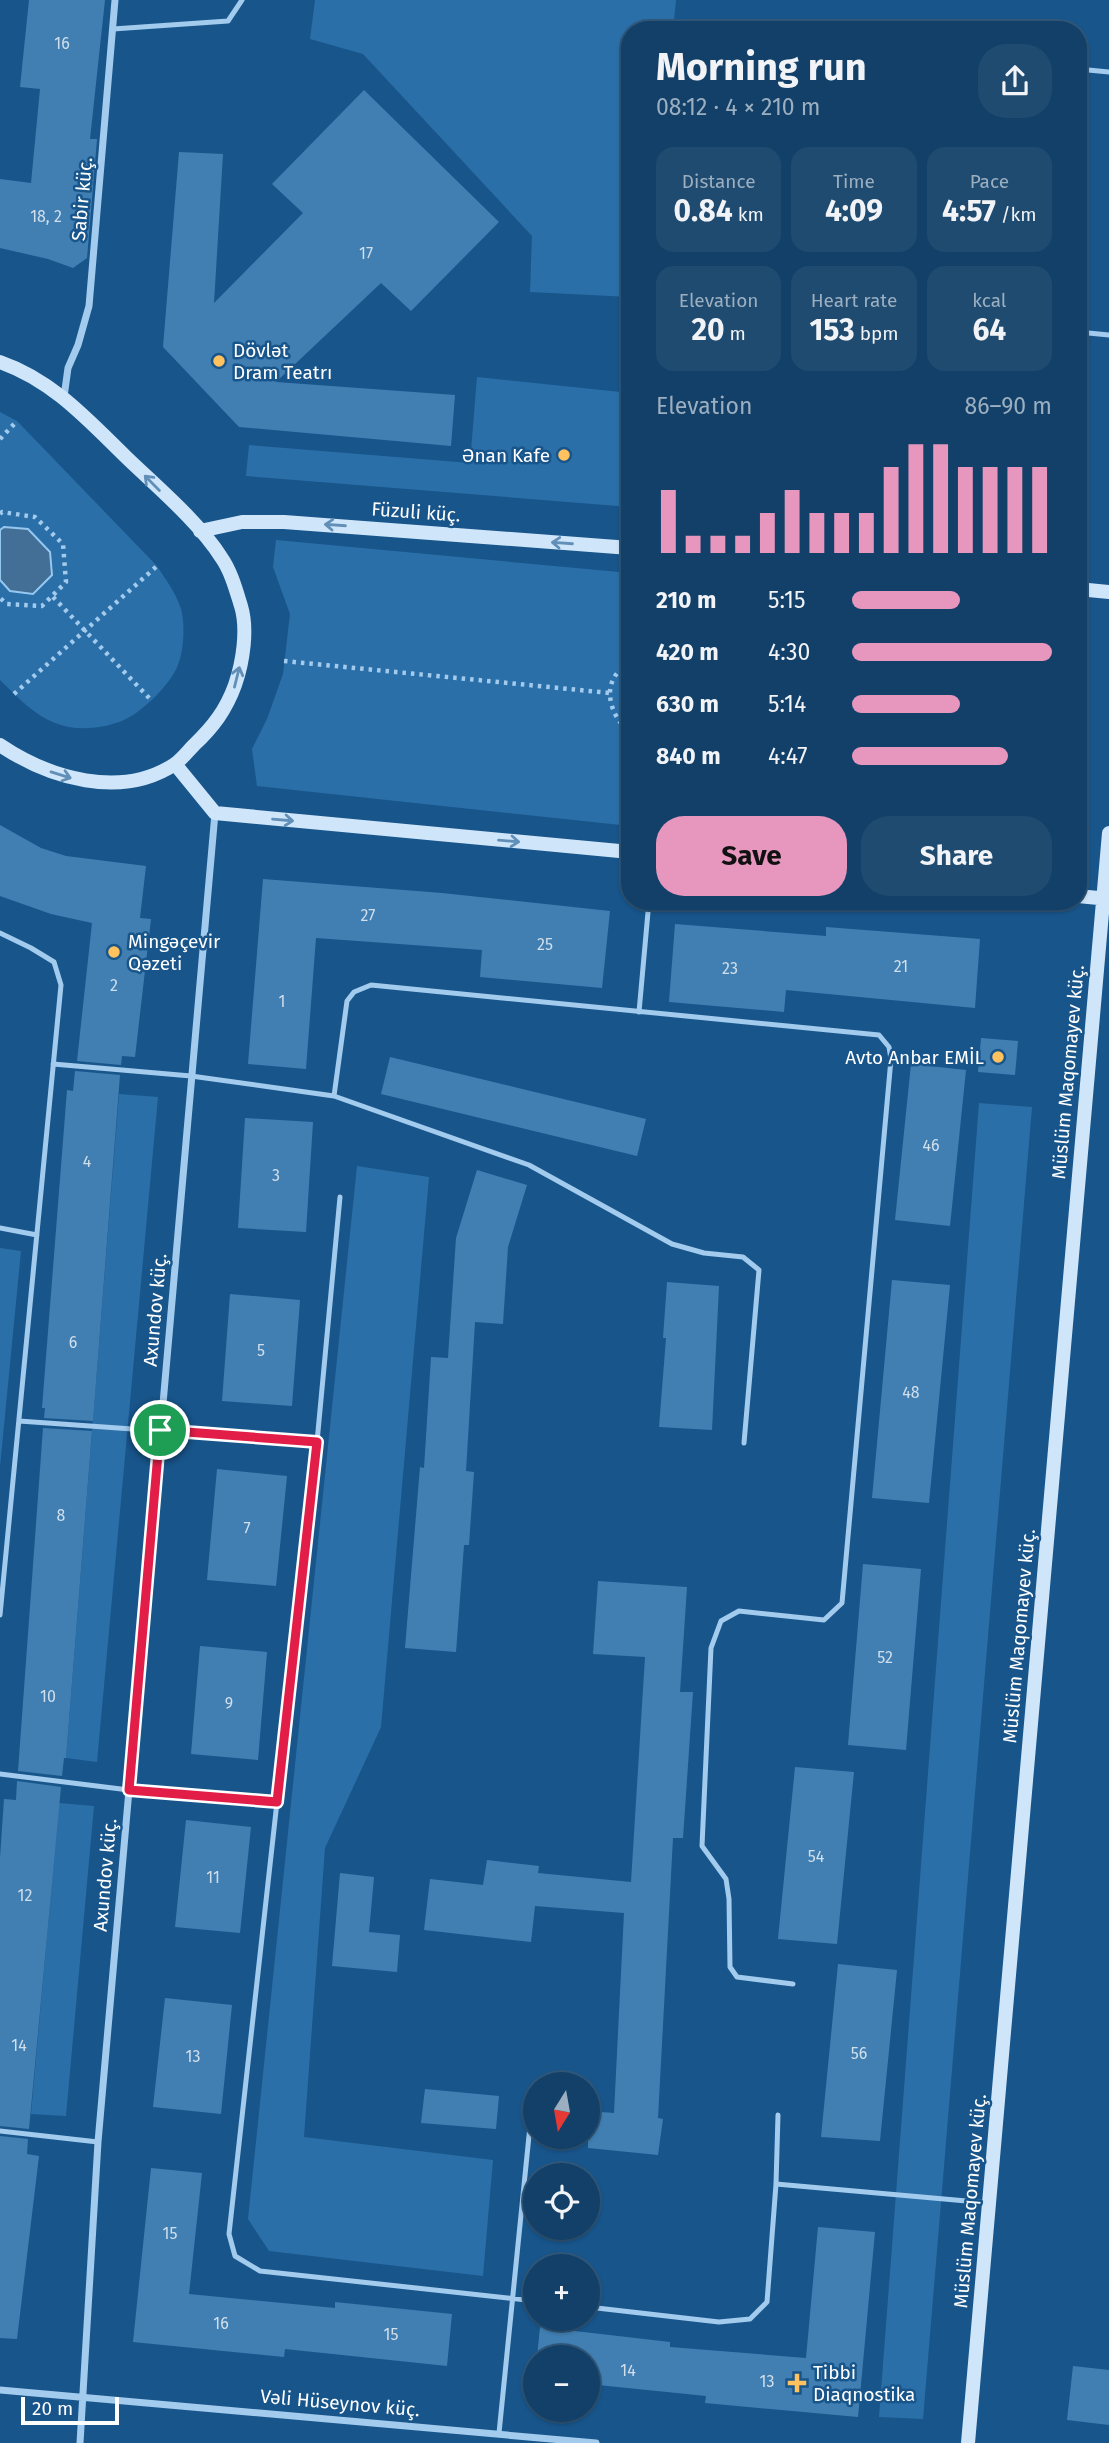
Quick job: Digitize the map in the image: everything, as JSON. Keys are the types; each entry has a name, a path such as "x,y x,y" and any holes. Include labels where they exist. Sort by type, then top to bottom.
{"street":[{"name":"Sabir küç.","path":"64,397 68,368 89,306 115,0"},
{"path":"0,362 36,377 64,397 200,531 222,557 233,581 242,610 244,632 238,675 228,704 215,724 175,764 154,774 129,781 78,780 43,769 0,745"},
{"name":"Füzuli küç.","path":"200,531 242,522 284,522 621,547"},
{"path":"1087,590 1109,592"},
{"path":"175,764 215,813 621,851"},
{"name":"Axundov küç.","path":"80,2443 98,2142 215,813"},
{"name":"Müslüm Maqomayev küç.","path":"968,2443 1106,899 1109,833"},
{"path":"1087,897 1106,899"},
{"name":"Vəli Hüseynov küç.","path":"0,2390 596,2443"}],"lane":[{"path":"113,29 228,20 242,0"},
{"path":"1087,70 1109,72"},
{"path":"1087,333 1109,335"},
{"path":"639,1012 648,910"},
{"path":"0,933 31,947 54,962 61,985 0,1615"},
{"path":"334,1096 347,1000 354,992 371,985 878,1035 889,1047 891,1059 842,1603 824,1620 738,1611 721,1621 711,1648 702,1846 726,1879 730,1967 737,1977 793,1983"},
{"path":"53,1064 191,1076 334,1096 530,1165 672,1244 704,1253 743,1258 759,1270 744,1443"},
{"path":"340,1197 317,1442 229,2234 235,2256 260,2271 523,2299"},
{"path":"0,1228 37,1235"},
{"path":"19,1421 317,1442"},
{"path":"0,1774 129,1790 277,1802"},
{"path":"600,2308 719,2322 750,2319 767,2302 778,2115"},
{"path":"0,2131 98,2142"},
{"path":"499,2433 528,2149"},
{"path":"776,2184 989,2203"}],"path":[{"path":"0,439 17,421"},
{"path":"0,514 2,512 35,517 63,544 66,582 42,606 7,604 0,598"},
{"path":"14,694 157,566"},
{"path":"53,597 151,700"},
{"path":"284,661 610,693"},
{"path":"621,670 614,678 610,693 611,709 621,726"}],"shaded area":[{"path":"315,0 676,0 674,21 621,21 621,297 530,292 532,236 363,54 310,39"},
{"path":"477,377 621,392 621,506 246,476 249,445 470,463"},
{"path":"0,412 17,421 157,566 179,603 183,636 176,670 146,705 119,722 87,728 55,723 33,710 0,680"},
{"path":"4,527 28,529 50,552 52,575 33,594 10,591 0,580 0,530"},
{"path":"276,540 621,572 621,825 257,786 252,749 267,719 283,674 290,614 273,567"},
{"path":"119,1094 158,1097 97,1762 66,1758"},
{"path":"979,1103 1032,1107 923,2419 879,2417"},
{"path":"357,1166 429,1177 381,1727 325,1848 304,2137 493,2160 483,2276 269,2251 248,2219"},
{"path":"0,1248 21,1251 0,1467"},
{"path":"59,1803 94,1806 66,2116 31,2114"}],"building":[{"path":"29,0 105,0 90,139 97,139 87,258 73,268 0,248 0,179 31,183 40,89 20,87"},
{"path":"364,90 499,222 411,311 381,283 276,382 455,395 451,446 239,427 163,347 179,152 223,154 214,303 303,213 272,184"},
{"path":"0,825 41,848 66,856 146,866 140,918 151,919 135,1057 122,1056 121,1065 77,1061 92,923 51,914 0,896"},
{"path":"263,879 442,893 610,911 602,988 480,977 482,950 316,938 306,1069 248,1064"},
{"path":"675,924 826,936 826,927 980,939 975,1008 786,990 784,1012 669,1002"},
{"name":"Avto Anbar EMİL","path":"981,1038 1018,1041 1015,1075 978,1072"},
{"path":"390,1057 646,1119 637,1156 381,1094"},
{"path":"911,1064 966,1070 950,1226 895,1220"},
{"path":"75,1071 120,1075 93,1421 44,1418 45,1408 42,1408 67,1090 73,1091"},
{"path":"245,1118 313,1122 306,1232 238,1228"},
{"path":"477,1170 527,1185 508,1247 503,1324 475,1322 466,1471 474,1472 469,1545 464,1545 456,1652 405,1648 420,1467 424,1468 431,1357 448,1358 456,1238"},
{"path":"892,1280 950,1285 929,1503 872,1498"},
{"path":"667,1282 719,1286 712,1430 659,1427"},
{"path":"230,1294 300,1300 292,1406 222,1401"},
{"path":"43,1428 92,1431 66,1758 62,1776 18,1771"},
{"path":"217,1469 287,1476 276,1586 207,1580"},
{"path":"863,1564 921,1569 906,1750 848,1745"},
{"path":"598,1581 687,1587 680,1692 693,1692 683,1838 673,1838 658,2118 663,2119 658,2155 598,2149 600,2112 614,2113 624,1913 535,1906 531,1942 424,1930 430,1879 483,1885 487,1860 539,1866 538,1873 631,1882 645,1657 593,1654"},
{"path":"200,1646 267,1652 258,1760 191,1754"},
{"path":"795,1767 854,1772 837,1944 778,1939"},
{"path":"17,1781 61,1787 29,2129 0,2126 0,1858 4,1799 16,1800"},
{"path":"186,1820 251,1827 240,1933 175,1927"},
{"path":"340,1873 374,1877 369,1932 400,1935 397,1972 332,1966"},
{"path":"838,1964 897,1970 880,2141 821,2137"},
{"path":"165,1998 232,2005 221,2114 153,2107"},
{"path":"425,2089 499,2096 496,2129 421,2123"},
{"path":"0,2136 28,2139 27,2154 39,2156 17,2339 0,2338"},
{"path":"151,2168 202,2173 189,2294 335,2308 335,2302 452,2314 447,2366 285,2349 284,2357 133,2342"},
{"path":"818,2227 875,2232 858,2417 705,2403 706,2396 600,2385 600,2345 538,2345 540,2331 575,2331 670,2342 670,2347 806,2358"},
{"path":"1073,2366 1109,2370 1109,2425 1067,2420"}],"place":[{"name":"Dövlət Dram Teatrı","path":"219,361"},
{"name":"Ənan Kafe","path":"564,455"},
{"name":"Mingəçevir Qəzeti","path":"114,952"},
{"name":"Avto Anbar EMİL","path":"998,1057"},
{"name":"Tibbi Diaqnostika","path":"797,2383"}],"route":[{"path":"160,1430 317,1442 277,1802 129,1790 160,1430"}]}
